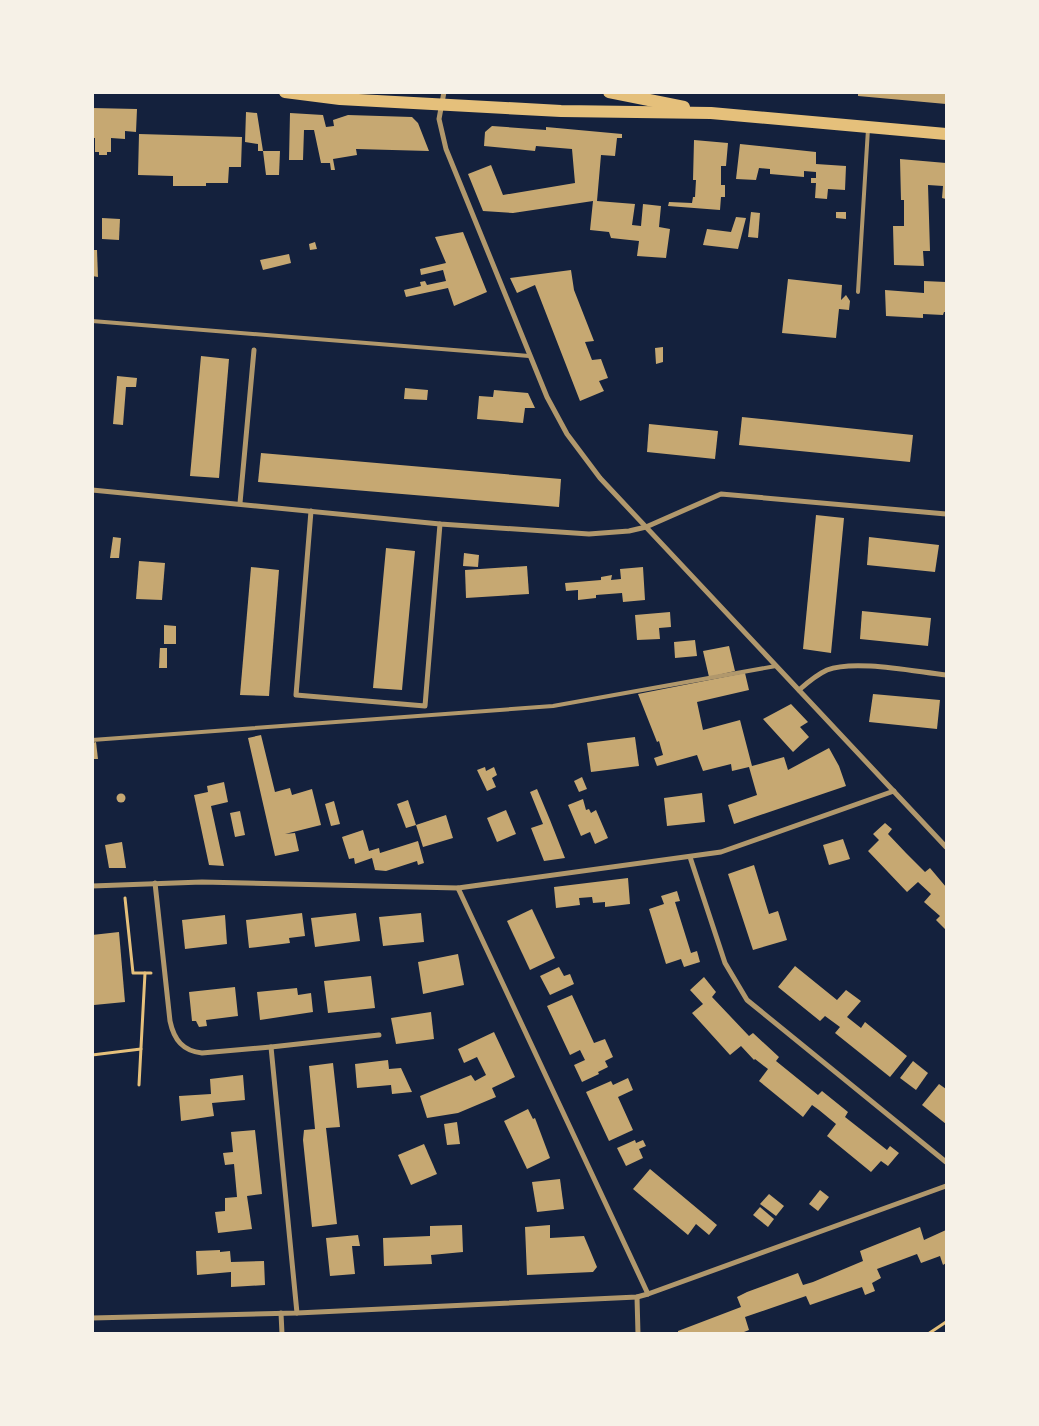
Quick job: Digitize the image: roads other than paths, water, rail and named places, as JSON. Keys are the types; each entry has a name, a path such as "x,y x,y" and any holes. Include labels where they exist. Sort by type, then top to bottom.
{"main road":[{"path":"285,92 340,99 442,98 560,112 711,113 946,134"},
{"path":"609,92 711,113"}],"street":[{"path":"442,98 440,119 446,149 529,356 547,397 572,441 600,478 946,847"},
{"path":"240,503 254,350"},
{"path":"92,490 440,524 589,534 628,531 646,526 708,498 730,494 946,514"},
{"path":"311,511 296,695 425,706 440,524"},
{"path":"799,690 817,675 828,670 850,666 946,675"},
{"path":"92,886 219,882 458,888 721,852 894,791"},
{"path":"690,857 725,963 747,1000 946,1162"},
{"path":"155,883 172,1031 183,1047 192,1052 202,1054 379,1035"},
{"path":"458,888 648,1294"},
{"path":"271,1047 297,1313"},
{"path":"92,1318 297,1313 637,1297 946,1186"},
{"path":"637,1297 638,1334"},
{"path":"281,1313 282,1334"}],"lane":[{"path":"858,292 868,127"},
{"path":"92,321 529,356"},
{"path":"92,740 553,706 776,666"}]}
